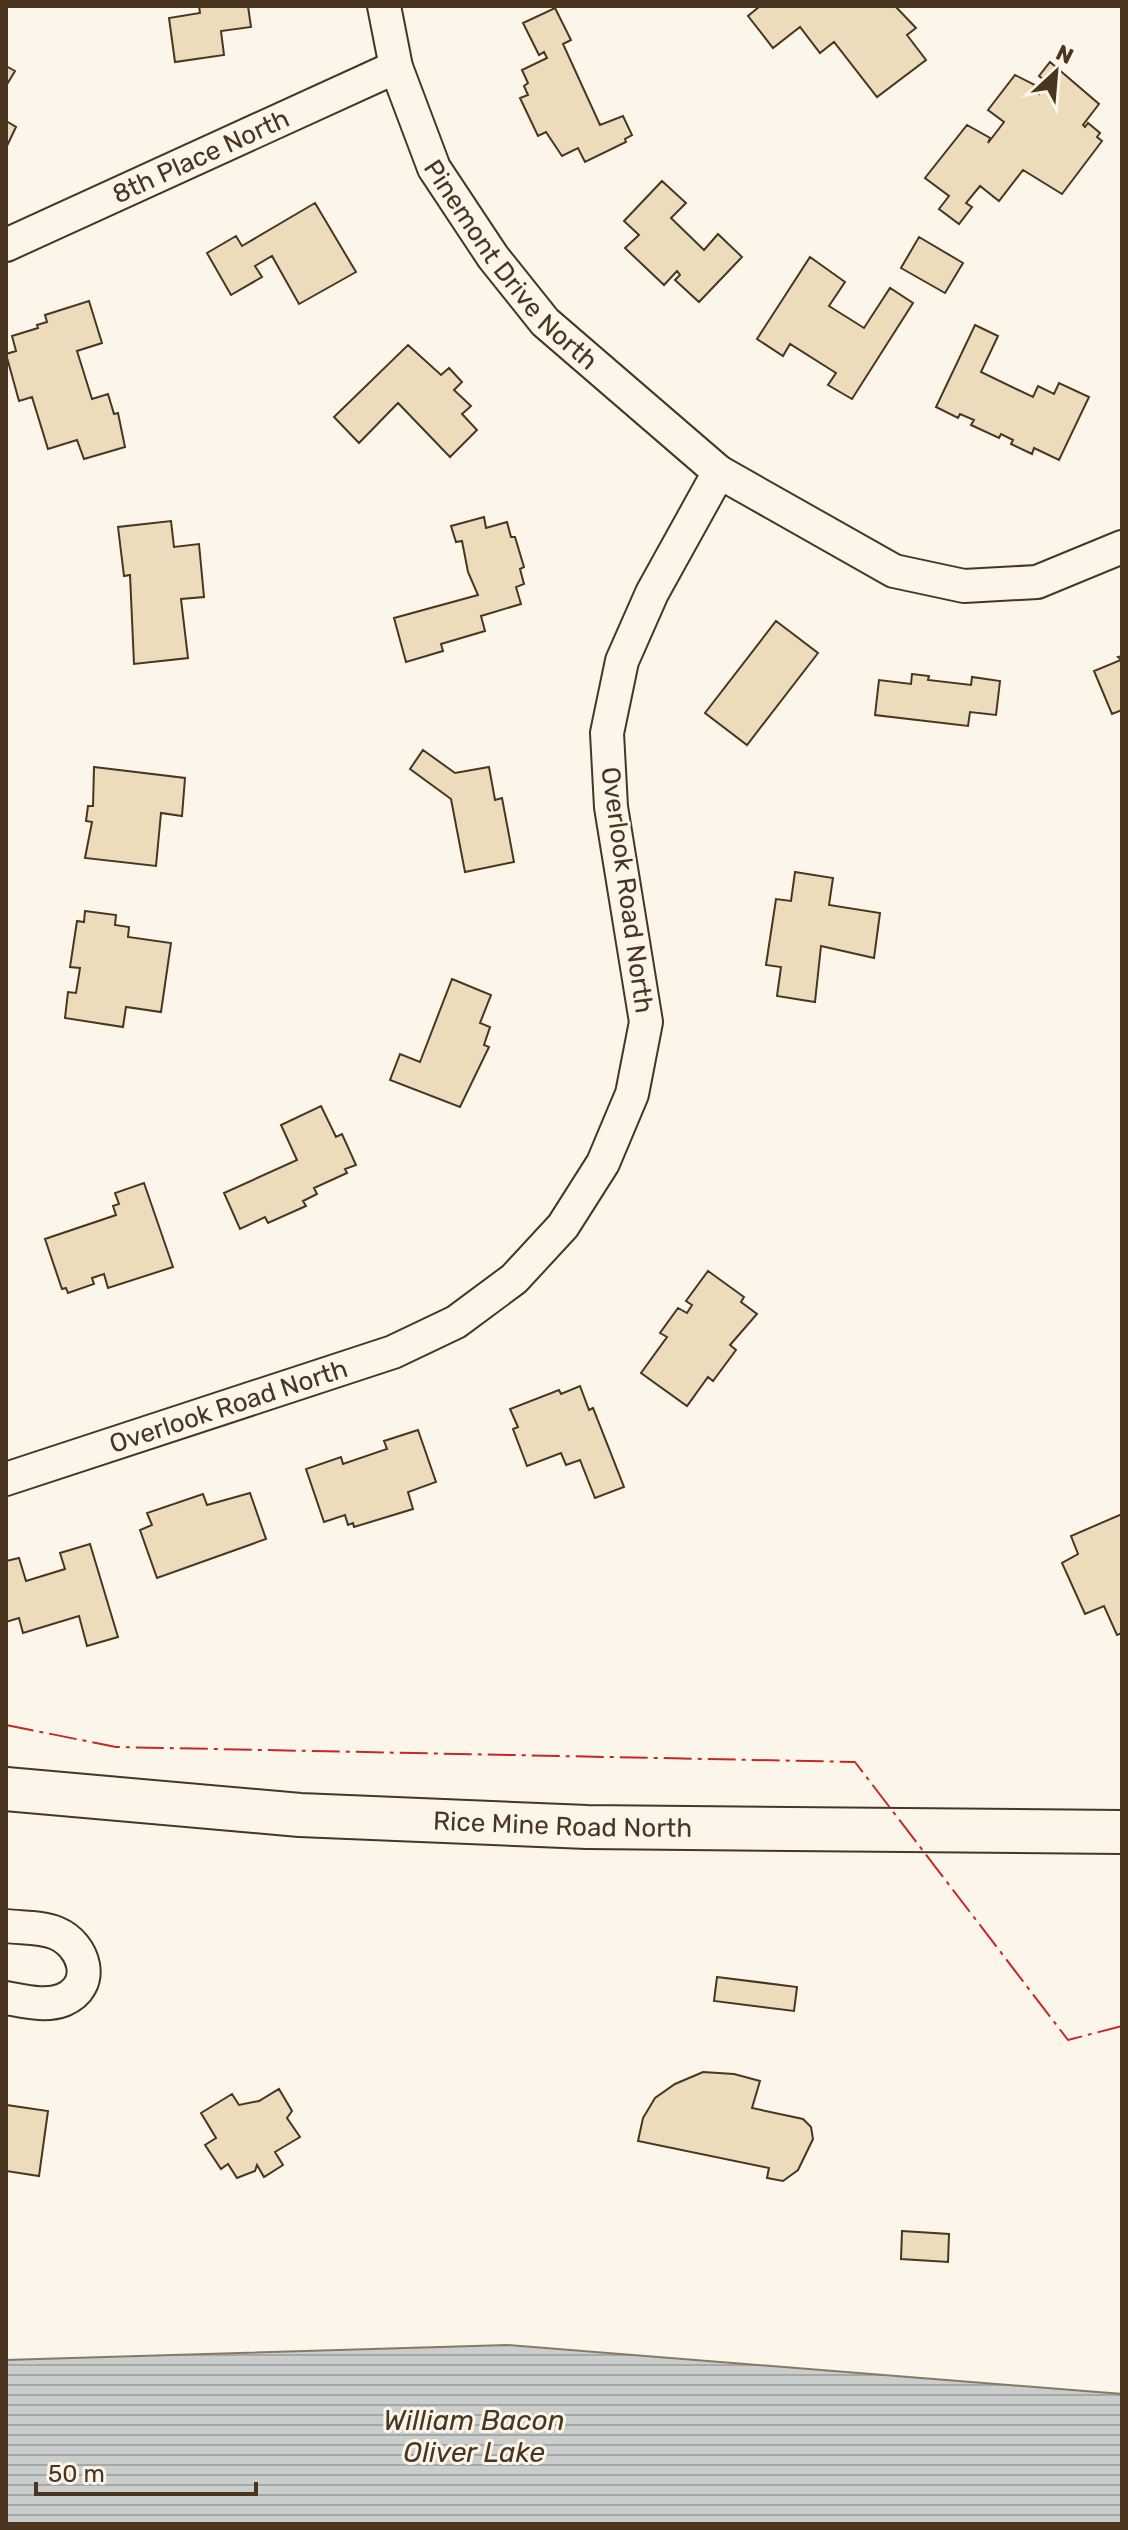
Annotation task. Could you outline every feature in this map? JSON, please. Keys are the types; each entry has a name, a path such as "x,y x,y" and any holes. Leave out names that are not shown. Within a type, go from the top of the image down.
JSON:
{"main road":[{"name":"Rice Mine Road North","path":"6,1789 300,1815 555,1826 1122,1832"}],"street":[{"name":"Pinemont Drive North","path":"384,6 396,67 434,168 493,257 545,322 719,472"},
{"name":"8th Place North","path":"6,245 396,67"},
{"path":"719,472 894,571 964,586 1037,582 1122,547"},
{"name":"Overlook Road North","path":"6,1479 393,1352 456,1322 503,1288 563,1226 603,1163 626,1108 646,1022 611,807 607,733 628,647 652,593 719,472"},
{"path":"6,1926 55,1932 82,1954 85,1973 78,1990 63,2000 46,2004 6,1998"}],"water":[{"name":"William Bacon Oliver Lake","path":"507,2345 1122,2394 1122,2524 6,2524 6,2360"}],"building":[{"path":"199,6 248,6 251,27 221,31 224,55 175,62 169,18 200,13"},
{"path":"760,6 895,6 916,28 907,35 926,60 877,97 834,42 820,53 800,27 773,48 748,16"},
{"path":"555,8 571,40 563,44 600,125 623,116 632,135 625,139 626,142 585,162 578,148 562,156 546,132 538,136 520,98 528,95 524,86 528,83 522,70 547,58 544,52 539,55 523,23"},
{"path":"1050,62 1099,104 1083,125 1085,127 1088,123 1100,133 1097,137 1102,141 1062,194 1023,170 999,201 980,186 966,203 972,207 959,224 939,209 949,196 925,178 967,125 990,138 988,143 1004,122 988,110 1015,75 1035,85 1032,89 1039,94 1047,82 1039,76"},
{"path":"6,66 15,71 6,86"},
{"path":"6,121 16,127 6,148"},
{"path":"662,181 686,203 671,218 704,250 718,234 742,257 699,302 675,280 680,275 677,271 664,285 625,248 639,235 624,221"},
{"path":"315,203 356,272 299,304 272,256 255,266 262,277 231,295 207,253 236,236 242,246"},
{"path":"919,237 963,263 945,293 901,268"},
{"path":"810,257 845,282 829,306 864,328 890,288 913,303 852,399 828,385 836,373 790,344 783,356 757,339"},
{"path":"89,301 102,343 77,351 92,399 108,394 114,414 118,413 125,447 84,459 77,440 48,449 32,397 19,401 6,354 16,351 12,336 38,328 37,325 47,322 45,315"},
{"path":"975,325 998,336 981,372 1033,397 1038,386 1054,394 1059,383 1089,397 1059,460 1034,448 1032,454 1011,444 1013,440 1001,434 999,438 971,425 974,420 960,414 958,418 936,407"},
{"path":"408,345 441,375 449,368 462,382 454,390 471,406 462,414 477,430 450,457 398,403 359,443 334,417"},
{"path":"484,517 486,528 507,522 511,537 515,537 524,567 520,569 524,584 516,587 521,604 481,616 485,631 441,644 443,651 406,662 394,618 478,595 468,572 462,541 456,542 451,526"},
{"path":"171,521 174,547 199,544 204,597 181,599 188,658 134,664 130,575 124,576 118,527"},
{"path":"776,621 818,653 747,745 705,713"},
{"path":"1122,656 1122,710 1112,714 1094,671 1121,660 1118,657"},
{"path":"912,674 929,676 928,680 971,685 972,677 1000,681 996,715 970,712 968,726 875,715 879,680 911,684"},
{"path":"423,750 455,773 489,767 495,800 502,798 514,862 465,872 451,799 410,769"},
{"path":"94,767 185,778 182,816 161,813 156,866 85,858 92,822 86,821 88,806 93,806"},
{"path":"795,872 833,878 829,905 880,913 874,958 821,946 815,1002 777,996 781,967 766,965 776,899 791,901"},
{"path":"85,911 116,915 115,925 129,927 128,937 171,943 161,1012 126,1007 123,1027 65,1018 68,992 76,993 80,968 70,967 77,921 84,922"},
{"path":"452,979 491,995 480,1023 490,1027 484,1045 489,1047 460,1107 390,1080 400,1054 420,1062"},
{"path":"321,1106 336,1137 342,1134 356,1165 345,1169 347,1173 314,1188 317,1194 303,1201 306,1206 268,1223 265,1217 240,1229 224,1193 297,1160 281,1125"},
{"path":"144,1183 173,1267 108,1288 104,1274 92,1278 94,1284 68,1293 66,1288 62,1289 45,1239 116,1215 113,1206 119,1204 115,1193"},
{"path":"708,1271 744,1297 741,1302 757,1314 730,1345 736,1350 713,1381 708,1377 687,1406 641,1373 667,1337 660,1333 678,1308 687,1313 692,1305 686,1301"},
{"path":"580,1386 589,1410 593,1408 624,1487 595,1498 580,1460 566,1465 561,1453 527,1466 513,1429 518,1427 510,1409 559,1390 561,1394"},
{"path":"418,1430 436,1482 408,1492 413,1509 354,1527 353,1523 348,1525 345,1515 324,1522 306,1469 341,1457 343,1464 387,1449 384,1441"},
{"path":"250,1493 266,1539 157,1578 140,1530 152,1525 147,1513 203,1494 207,1505"},
{"path":"1122,1514 1122,1633 1117,1635 1104,1606 1085,1614 1062,1563 1078,1554 1071,1536"},
{"path":"90,1544 118,1637 87,1646 79,1616 23,1633 19,1618 6,1622 6,1561 19,1558 26,1581 65,1569 60,1553"},
{"path":"717,1977 797,1987 794,2011 714,2001"},
{"path":"703,2072 734,2074 760,2081 752,2108 803,2119 811,2127 813,2139 798,2170 783,2181 767,2178 769,2168 638,2141 643,2118 655,2098 675,2084"},
{"path":"279,2089 292,2111 287,2118 300,2137 275,2152 283,2165 264,2177 257,2165 255,2171 237,2178 228,2164 221,2169 205,2145 216,2138 201,2113 232,2094 239,2105 259,2101"},
{"path":"6,2100 7,2105 48,2111 39,2176 6,2171"},
{"path":"902,2231 949,2234 948,2262 901,2259"}],"power":[{"path":"6,1725 116,1747 855,1762 1068,2040 1122,2026"}]}
